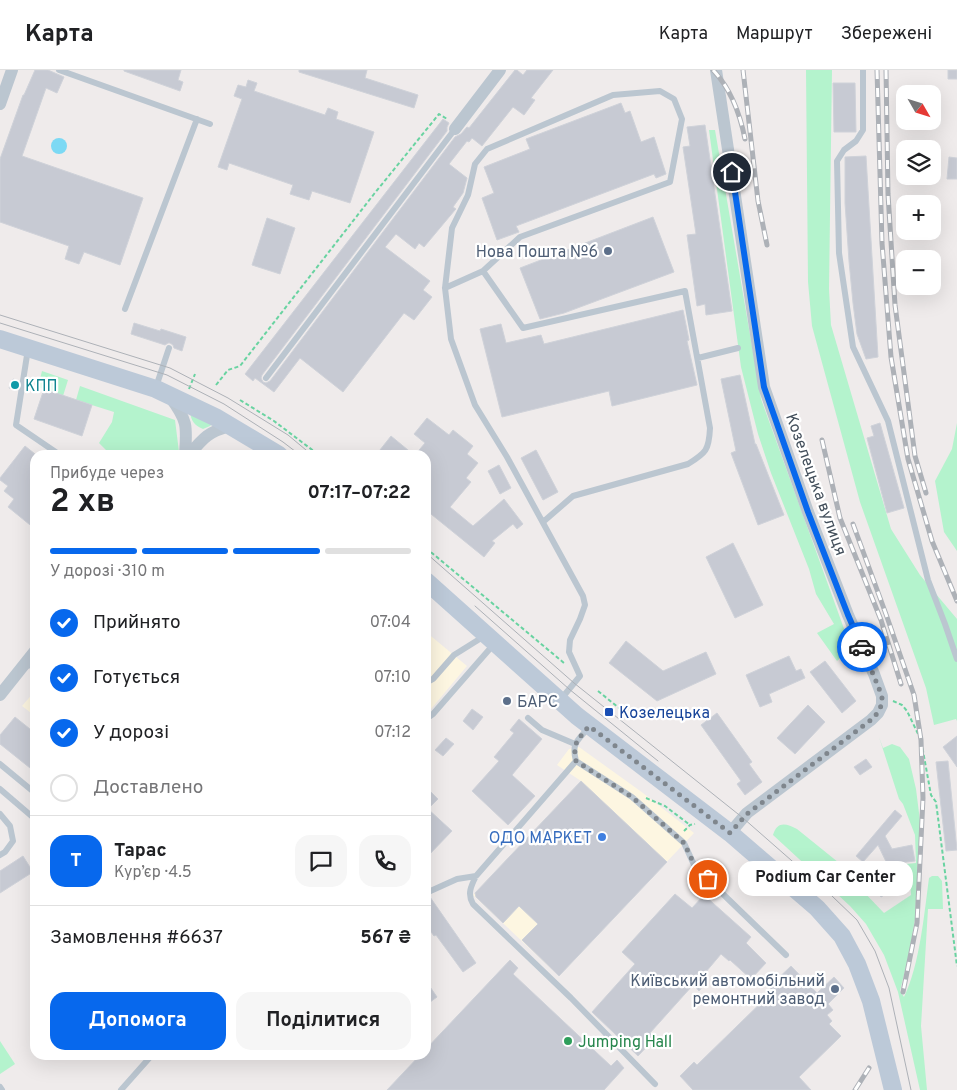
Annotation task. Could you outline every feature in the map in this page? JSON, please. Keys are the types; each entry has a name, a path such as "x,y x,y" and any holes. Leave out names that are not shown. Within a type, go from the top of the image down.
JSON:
{"main road":[{"path":"0,339 162,392 217,418 272,450"},
{"path":"431,585 589,726 730,833 817,908 842,936 857,964 870,1001 893,1090"}],"street":[{"path":"0,104 12,70"},
{"path":"457,127 500,70"},
{"name":"Козелецька вулиця","path":"716,70 764,387 808,512 882,696 882,705 878,714 747,814 730,833"},
{"path":"162,392 180,409 187,428 187,450"},
{"path":"192,450 212,432 231,426"},
{"path":"0,696 30,666"}],"lane":[{"path":"59,70 210,124"},
{"path":"863,70 863,130 856,141 844,150 838,161 839,253 853,347 888,421 928,580 957,659"},
{"path":"446,288 483,271 520,237 670,182 682,119 674,99 660,91 613,95 487,149 475,164 468,195 452,228 446,288 451,339 474,405 507,457 583,596 585,605 570,640 569,652 580,676 560,700"},
{"path":"125,309 197,119"},
{"path":"266,378 457,127"},
{"path":"483,271 523,328 685,291 710,428 710,442 702,455 688,464 573,496 543,522"},
{"path":"28,348 16,425 53,450"},
{"path":"162,392 169,348"},
{"path":"698,358 738,348"},
{"path":"431,680 454,655 491,638"},
{"path":"431,716 491,638"},
{"path":"528,718 542,730 575,744"},
{"path":"589,726 575,744 574,753 576,761 632,797 684,843 695,866 786,954"},
{"path":"576,761 476,876 470,890 470,899 656,1084"},
{"path":"0,764 30,789"},
{"path":"0,789 30,815"},
{"path":"0,814 10,826 12,841 5,852 0,855"},
{"path":"431,891 457,880 476,876"},
{"path":"121,1090 148,1060"}],"path":[{"path":"216,385 228,370 240,366 439,114 457,127"},
{"path":"240,400 274,421 312,450"},
{"path":"431,552 580,676"},
{"path":"598,691 624,712"},
{"path":"896,702 907,711 921,740 931,795 936,802 957,966"},
{"path":"632,797 644,797 666,806 690,826"},
{"path":"677,837 690,826 699,822"}],"shaded area":[{"path":"431,636 467,666 431,709"},
{"path":"30,697 30,712 22,706"},
{"path":"579,747 694,833 559,976 473,895 581,781 557,765 569,749"}],"green space":[{"path":"806,70 832,70 829,289 831,325 891,529 920,575 957,619 957,721 956,719 934,725 926,688 860,502 812,326 808,282"},
{"path":"709,130 715,130 761,399 851,648 837,661 817,633 834,624 816,594 809,569 771,473 758,434 741,367"},
{"path":"42,371 68,380 63,396 38,387"},
{"path":"80,386 175,420 179,450 106,450 99,443 112,422 114,412 76,400"},
{"path":"190,411 214,422 203,429 194,422"},
{"path":"957,423 957,551 944,532 935,481 952,449"},
{"path":"879,737 883,748 892,744 900,747 909,759 916,789 920,821 915,919 900,991 904,997 918,955 929,878 938,876 942,881 943,909 928,909 921,1026 927,1090 920,1090 898,992 884,955 866,924 850,906 773,835 777,827 782,824 797,829 854,875 849,879 884,913 911,895 906,864 916,863 915,835 903,804 899,799"},
{"path":"0,1041 15,1064 0,1074"}],"water":[{"path":"59,138 67,146 59,154 51,146"}],"building":[{"path":"35,70 48,70 64,77 57,93 46,88 22,156 143,198 120,265 84,252 79,264 65,259 69,246 0,222 0,159 23,95"},
{"path":"124,70 181,70 178,80 183,82 180,91"},
{"path":"299,70 367,70 365,78 418,95 414,108 299,72"},
{"path":"515,70 523,75 527,70 553,70 531,98 535,100 524,115 513,107 482,146 472,138 469,142 467,141 449,164 467,178 463,193 453,207 456,209 424,247 419,243 415,249 396,234 385,247 430,281 423,290 432,297 414,320 404,313 343,392 300,358 274,392 255,378 253,381 245,374 443,119 449,123 447,131 262,375 263,382 270,381 455,137 461,134 467,127 469,128"},
{"path":"948,70 957,70 957,79 948,79"},
{"path":"248,80 257,83 254,91 325,115 328,108 338,112 336,119 374,132 350,203 312,191 309,200 290,194 293,185 229,163 227,170 218,167 242,99 234,96 238,85 246,87"},
{"path":"833,83 855,83 856,132 834,132"},
{"path":"621,103 625,113 630,111 641,142 654,137 666,174 656,178 654,174 516,226 519,232 497,240 482,198 494,193 484,167 530,149 526,139"},
{"path":"705,125 732,311 706,315 705,304 697,306 687,235 696,234 683,147 690,146 687,127"},
{"path":"866,156 878,357 866,359 857,334 853,303 845,203 845,157"},
{"path":"949,157 957,158 957,179 947,179"},
{"path":"653,217 674,272 564,313 540,319 520,268"},
{"path":"267,218 295,228 280,274 252,265"},
{"path":"683,310 689,340 687,341 697,385 612,406 609,391 502,417 480,329 501,324 506,343 541,335 544,344"},
{"path":"134,323 186,337 182,351 174,348 170,343 165,345 131,334"},
{"path":"740,375 755,444 784,515 758,525 731,453 736,451 721,379"},
{"name":"КПП","path":"13,379 18,381 16,390 9,388"},
{"path":"44,389 92,405 82,436 34,419"},
{"path":"427,418 449,435 453,430 473,446 467,454 478,463 466,478 471,482 450,507 473,526 504,499 523,524 517,529 513,524 492,541 495,543 484,557 431,514 431,450 419,450 425,443 414,434"},
{"path":"880,423 904,508 887,513 867,438 874,436 871,426"},
{"path":"391,436 408,450 380,450"},
{"path":"25,446 30,450 30,525 8,507 14,499 4,491 8,486 0,478"},
{"path":"536,450 558,492 543,500 521,458"},
{"path":"499,465 511,488 500,494 488,471"},
{"path":"733,543 763,605 735,618 706,557"},
{"path":"626,641 663,671 706,652 716,674 657,701 609,663"},
{"path":"789,656 796,671 801,669 805,678 769,694 772,702 760,707 746,675"},
{"path":"825,661 856,701 842,713 810,672"},
{"path":"808,705 825,722 795,754 777,738"},
{"path":"472,709 483,717 473,730 463,721"},
{"path":"717,713 752,762 749,764 762,782 745,795 737,784 741,781 701,725"},
{"path":"15,717 30,729 30,768 0,744 0,735"},
{"path":"519,719 542,739 512,775 535,796 508,825 472,791 499,761 494,757 514,733 510,730"},
{"path":"957,736 957,767 943,747"},
{"path":"446,738 454,744 443,756 435,750"},
{"path":"866,759 872,767 860,775 854,767"},
{"path":"948,761 957,850 946,851 936,762"},
{"path":"581,781 667,862 559,976 522,940 538,924 519,906 503,923 476,897 475,893"},
{"path":"431,792 438,799 431,806"},
{"path":"895,810 902,816 885,836 892,849 912,845 915,861 898,863 902,869 892,874 878,845 863,862 856,856"},
{"path":"431,812 452,831 431,853"},
{"path":"23,856 30,867 30,874 0,893 0,871"},
{"path":"878,873 889,892 881,897 871,878"},
{"path":"675,894 692,908 704,895 751,937 746,943 766,963 751,979 721,954 700,979 705,984 699,991 693,985 650,1033 655,1038 638,1056 592,1012 635,964 622,952"},
{"path":"431,898 476,963 463,972 436,935 434,936 431,932"},
{"path":"510,960 518,968 513,974 611,1066 617,1060 624,1068 604,1090 387,1090 415,1060 431,1060 431,1044"},
{"path":"791,966 817,993 834,977 844,988 828,1004 833,1010 827,1015 832,1021 829,1024 841,1036 799,1077 811,1090 693,1090 680,1076 694,1062 697,1065 773,991 769,987"},
{"path":"431,988 437,997 431,1001"}],"tram line":[{"path":"0,315 170,368 228,398 288,435 306,450"},
{"path":"0,323 167,375 224,404 293,450"},
{"path":"431,557 574,683 743,818 857,920 875,951 889,988 911,1090"},
{"path":"475,606 569,689 658,761"}],"railway":[{"path":"713,70 725,85 734,102 745,139"},
{"path":"743,70 758,201 767,245"},
{"path":"877,70 882,243 891,357 908,459 932,541 957,601"},
{"path":"886,70 888,194 895,305 915,456 926,493"},
{"path":"822,440 840,518 881,620 901,684"},
{"path":"853,524 914,695 921,740 923,798 917,923 903,992"},
{"path":"855,1090 869,1068"}],"way so far":[{"path":"708,879 695,866 684,843 632,797 576,761 574,753 575,744 589,726 730,833 747,814 878,714 882,705 882,696 862,647"}],"place":[{"name":"Нова Пошта №6","path":"608,251"},
{"name":"КПП","path":"15,385"},
{"name":"БАРС","path":"507,701"},
{"name":"Козелецька","path":"609,712"},
{"name":"ОДО МАРКЕТ","path":"602,837"},
{"name":"Podium Car Center","path":"708,879"},
{"name":"Київський автомобільний ремонтний завод","path":"835,989"},
{"name":"Jumping Hall","path":"568,1041"}],"route":[{"path":"732,172 764,387 808,512 862,647"}]}
